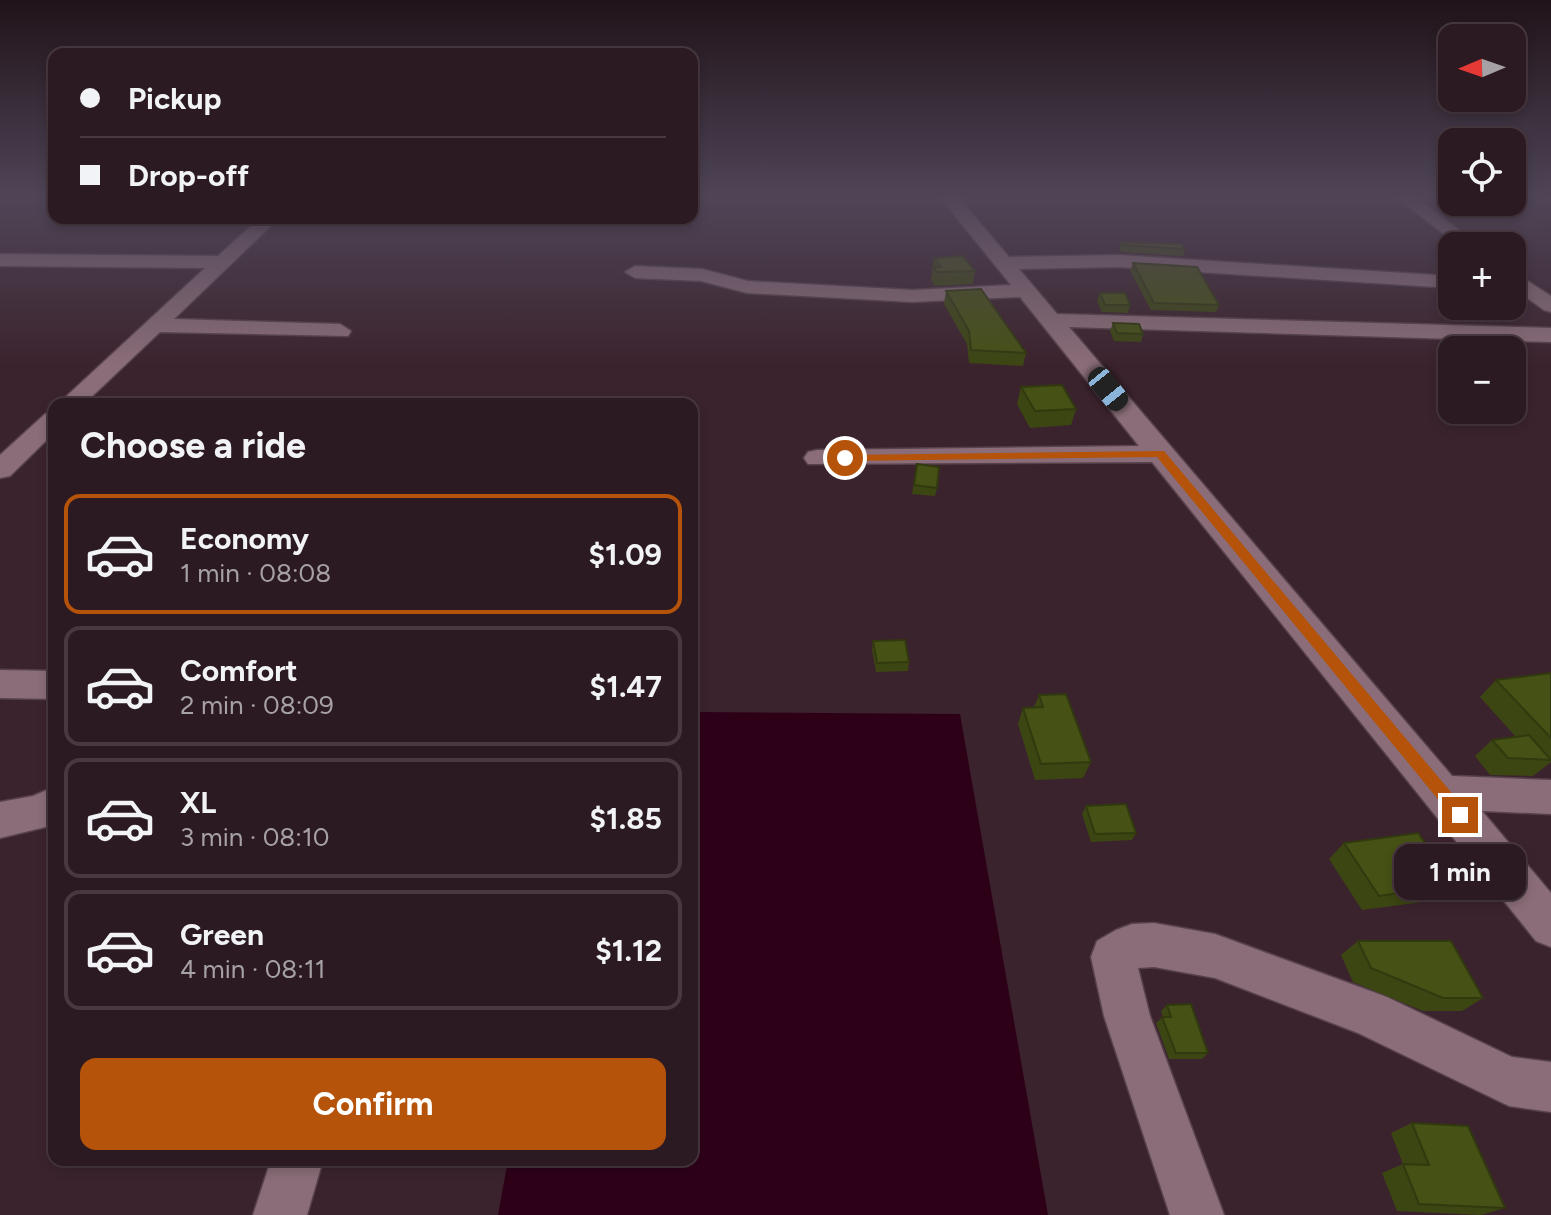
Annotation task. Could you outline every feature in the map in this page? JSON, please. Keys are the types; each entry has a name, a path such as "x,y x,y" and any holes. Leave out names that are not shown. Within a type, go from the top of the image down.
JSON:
{"street":[{"path":"76,398 233,253"},
{"path":"995,253 1551,926"},
{"path":"0,260 223,262"},
{"path":"1004,263 1119,261 1438,281"},
{"path":"635,272 702,275 747,287 912,296 1025,291"},
{"path":"1526,289 1551,306"},
{"path":"1050,320 1551,335"},
{"path":"155,325 340,331"},
{"path":"0,470 48,425"},
{"path":"817,458 1160,454"},
{"path":"0,684 48,685"},
{"path":"1442,793 1551,797"},
{"path":"0,820 41,812 48,808"},
{"path":"1197,1215 1127,1016 1113,957 1132,946 1154,945 1215,956 1370,1014 1509,1081 1551,1087"},
{"path":"280,1215 295,1166"}],"shaded area":[{"path":"698,712 960,714 1048,1215 498,1215 507,1166 698,1166"}],"building":[{"path":"963,256 975,271 937,272 933,267 941,267 934,258"},
{"path":"1133,263 1197,267 1219,305 1154,303"},
{"path":"981,289 1026,353 971,350 969,331 946,291"},
{"path":"1100,293 1125,293 1130,305 1105,305"},
{"path":"1113,323 1139,324 1143,334 1117,333"},
{"path":"1062,385 1076,409 1035,411 1021,387"},
{"path":"917,464 939,467 937,488 914,485"},
{"path":"905,640 909,662 877,663 873,641"},
{"path":"1551,673 1551,738 1496,680"},
{"path":"1066,694 1091,762 1041,764 1023,708 1043,707 1039,695"},
{"path":"1529,735 1551,760 1508,758 1492,740"},
{"path":"1126,804 1136,833 1095,834 1086,806"},
{"path":"1418,833 1456,885 1379,896 1344,843"},
{"path":"1358,941 1451,941 1483,998 1443,998 1371,968"},
{"path":"1191,1004 1208,1053 1176,1053 1162,1017 1171,1017 1167,1005"},
{"path":"1412,1123 1468,1126 1505,1208 1419,1204 1403,1164 1429,1165"}],"route":[{"path":"845,458 1160,454 1460,815"}]}
